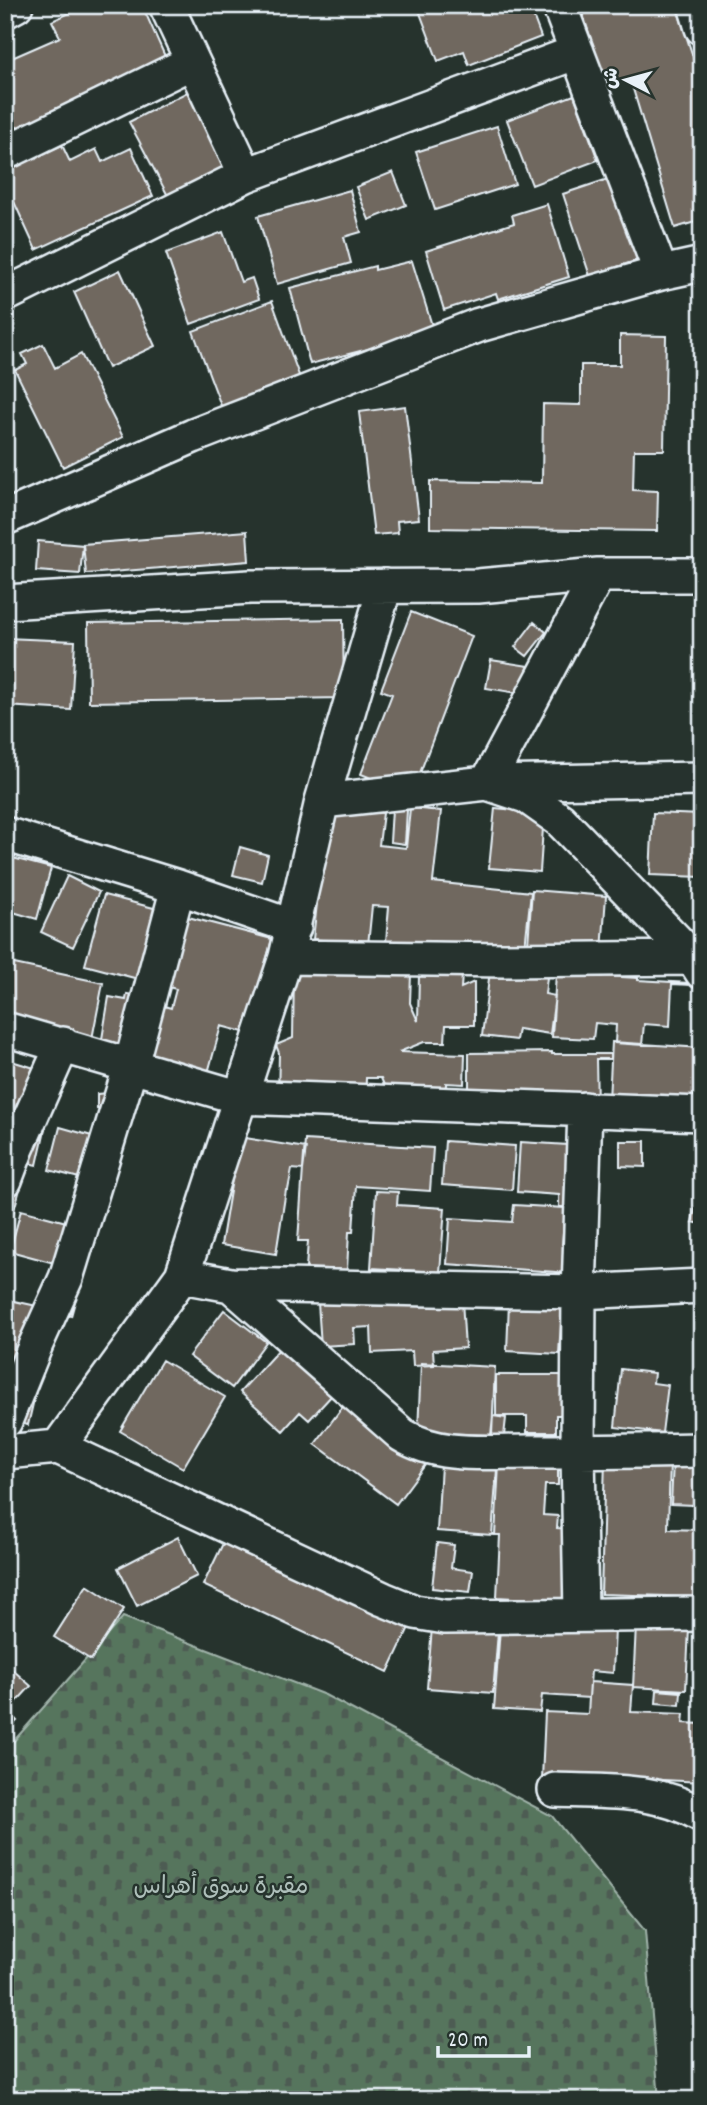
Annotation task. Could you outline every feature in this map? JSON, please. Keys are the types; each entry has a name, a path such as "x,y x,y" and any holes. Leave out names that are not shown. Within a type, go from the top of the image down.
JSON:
{"street":[{"path":"5,11 16,5"},
{"path":"166,5 246,175"},
{"path":"559,5 661,273"},
{"path":"695,5 702,28"},
{"path":"5,295 246,175 577,52"},
{"path":"5,153 191,62"},
{"path":"5,518 192,436 479,325 661,273 702,264"},
{"path":"487,783 598,575"},
{"path":"5,602 250,587 478,586 598,575 702,575"},
{"path":"58,1447 182,1276 290,942 322,801 385,586"},
{"path":"322,801 487,783 702,779"},
{"path":"487,783 526,796 560,820 698,965"},
{"path":"5,834 178,887 290,942 505,960 698,965"},
{"path":"5,1421 66,1278 131,1065 178,887"},
{"path":"5,1029 238,1097 702,1114"},
{"path":"5,1180 63,1044"},
{"path":"581,1615 579,1292 585,1109"},
{"path":"182,1276 231,1285 579,1292 702,1286"},
{"path":"231,1285 415,1444 449,1451 702,1450"},
{"path":"5,1452 58,1447 371,1594 415,1612 445,1617 702,1614"},
{"path":"555,1790 654,1795 683,1804 702,1815"}],"green space":[{"name":"مقبرة سوق أهراس","path":"123,1617 325,1695 552,1816 645,1931 659,2100 5,2100 5,1751"}],"building":[{"path":"87,5 142,5 168,63 5,138 5,61 60,37 52,21"},
{"path":"417,5 529,5 541,37 469,65 464,51 438,61"},
{"path":"580,5 676,5 702,84 702,220 675,228 630,79 606,86"},
{"path":"191,90 230,164 168,196 129,122"},
{"path":"574,95 598,160 532,185 507,120"},
{"path":"497,126 515,184 435,210 416,152"},
{"path":"62,145 70,162 96,149 102,162 131,148 153,196 36,250 5,182 5,171"},
{"path":"393,172 406,205 369,220 356,187"},
{"path":"611,178 638,260 590,276 563,194"},
{"path":"350,190 361,232 344,237 351,263 277,284 258,216"},
{"path":"547,204 569,277 498,299 496,293 444,310 426,251 514,223 512,215"},
{"path":"223,232 241,282 252,278 259,299 191,324 166,253"},
{"path":"412,261 434,332 310,364 290,288 375,266 375,270"},
{"path":"120,270 155,346 108,368 74,292"},
{"path":"272,301 301,381 223,411 193,331"},
{"path":"620,335 666,336 664,450 634,450 633,490 658,491 657,531 430,528 430,481 542,483 543,404 581,405 581,365 620,365"},
{"path":"43,344 55,368 81,354 123,437 63,467 15,370 27,364 22,354"},
{"path":"405,406 419,519 397,521 398,533 374,535 359,412"},
{"path":"247,531 249,561 86,574 83,544"},
{"path":"38,541 83,545 80,574 36,571"},
{"path":"411,612 472,636 412,794 361,774 392,694 381,690"},
{"path":"343,619 344,698 89,702 88,623"},
{"path":"534,622 546,632 527,656 515,647"},
{"path":"5,638 75,641 71,710 5,706"},
{"path":"491,660 529,666 525,694 486,688"},
{"path":"328,806 383,813 379,845 406,848 410,808 441,811 433,882 531,892 525,947 485,942 484,952 386,941 389,907 372,906 368,945 313,939"},
{"path":"495,808 544,813 540,872 489,868"},
{"path":"392,809 407,810 405,844 390,842"},
{"path":"653,813 702,815 702,877 650,875"},
{"path":"240,847 268,855 262,882 233,875"},
{"path":"5,856 51,868 37,919 13,912 5,940"},
{"path":"67,876 99,892 73,947 41,932"},
{"path":"532,890 606,896 602,951 528,944"},
{"path":"104,895 272,939 247,1033 221,1026 206,1080 148,1065 164,1006 171,1008 176,989 85,965"},
{"path":"5,962 103,983 91,1044 5,1027"},
{"path":"490,970 547,977 545,994 555,996 550,1034 518,1029 516,1040 482,1036"},
{"path":"294,971 411,973 410,1003 418,1021 419,974 462,975 461,988 474,982 474,1025 446,1025 445,1042 424,1042 399,1052 465,1054 464,1084 446,1083 445,1110 394,1109 381,1078 366,1078 365,1104 278,1100 279,1053 276,1045 293,1038"},
{"path":"556,973 638,978 690,985 672,984 670,1026 644,1024 642,1045 615,1043 616,1025 595,1023 593,1039 552,1037"},
{"path":"127,994 148,997 139,1057 100,1051 109,997 126,1000"},
{"path":"612,1042 702,1048 702,1107 609,1100"},
{"path":"469,1053 610,1054 610,1059 596,1059 597,1105 469,1106"},
{"path":"5,1059 54,1074 39,1121 5,1110"},
{"path":"110,1093 111,1109 97,1109 97,1094"},
{"path":"5,1116 46,1125 37,1165 5,1158"},
{"path":"60,1127 113,1142 102,1184 49,1170"},
{"path":"239,1137 306,1148 303,1170 292,1169 286,1190 276,1254 221,1245"},
{"path":"305,1140 433,1148 430,1191 356,1186 347,1270 306,1268 308,1241 298,1241"},
{"path":"445,1141 515,1146 512,1190 442,1185"},
{"path":"620,1141 645,1141 645,1167 620,1166"},
{"path":"520,1142 584,1146 580,1208 559,1207 559,1195 517,1192"},
{"path":"5,1159 27,1165 5,1241"},
{"path":"376,1191 398,1192 397,1205 445,1208 440,1272 371,1268"},
{"path":"698,1194 702,1195 702,1224 692,1222"},
{"path":"514,1205 565,1208 562,1244 572,1244 570,1273 447,1264 450,1218 512,1222"},
{"path":"21,1210 89,1228 83,1273 71,1316 57,1312 69,1267 10,1251"},
{"path":"5,1299 55,1310 28,1425 5,1420"},
{"path":"462,1300 465,1348 433,1350 434,1365 413,1366 412,1351 372,1353 371,1327 354,1328 355,1344 321,1346 318,1303"},
{"path":"509,1302 562,1305 559,1354 507,1351"},
{"path":"224,1310 266,1342 232,1388 189,1356"},
{"path":"281,1347 333,1394 309,1420 300,1412 283,1431 240,1392"},
{"path":"162,1360 225,1397 183,1468 120,1431"},
{"path":"421,1363 495,1367 492,1435 418,1432"},
{"path":"621,1369 654,1373 653,1383 668,1385 662,1433 615,1427"},
{"path":"496,1375 577,1375 577,1415 556,1415 556,1432 527,1432 527,1416 496,1416"},
{"path":"347,1401 428,1461 396,1504 315,1444"},
{"path":"493,1416 506,1418 504,1436 491,1435"},
{"path":"605,1460 670,1462 668,1529 702,1530 700,1597 601,1594"},
{"path":"673,1461 702,1463 702,1519 693,1518 694,1505 671,1504"},
{"path":"441,1465 497,1469 492,1535 437,1531"},
{"path":"499,1465 558,1468 558,1485 545,1485 543,1515 558,1516 557,1528 576,1529 583,1602 497,1597 500,1535 495,1535"},
{"path":"227,1535 412,1621 388,1672 203,1585"},
{"path":"178,1537 197,1576 137,1606 118,1568"},
{"path":"437,1543 454,1545 451,1568 473,1571 470,1592 432,1588"},
{"path":"87,1585 124,1609 91,1660 54,1637"},
{"path":"636,1625 689,1628 686,1690 633,1687"},
{"path":"432,1627 498,1632 493,1693 427,1688"},
{"path":"500,1628 615,1629 613,1673 591,1671 589,1698 542,1695 540,1712 494,1709"},
{"path":"5,1663 31,1686 9,1710 5,1707"},
{"path":"590,1682 633,1685 631,1712 684,1714 683,1723 702,1724 702,1782 585,1776 584,1782 542,1779 545,1712 588,1714"},
{"path":"657,1690 681,1692 680,1705 656,1703"},
{"path":"5,1708 17,1721 5,1732"},
{"path":"702,2072 702,2100 696,2100"}]}
